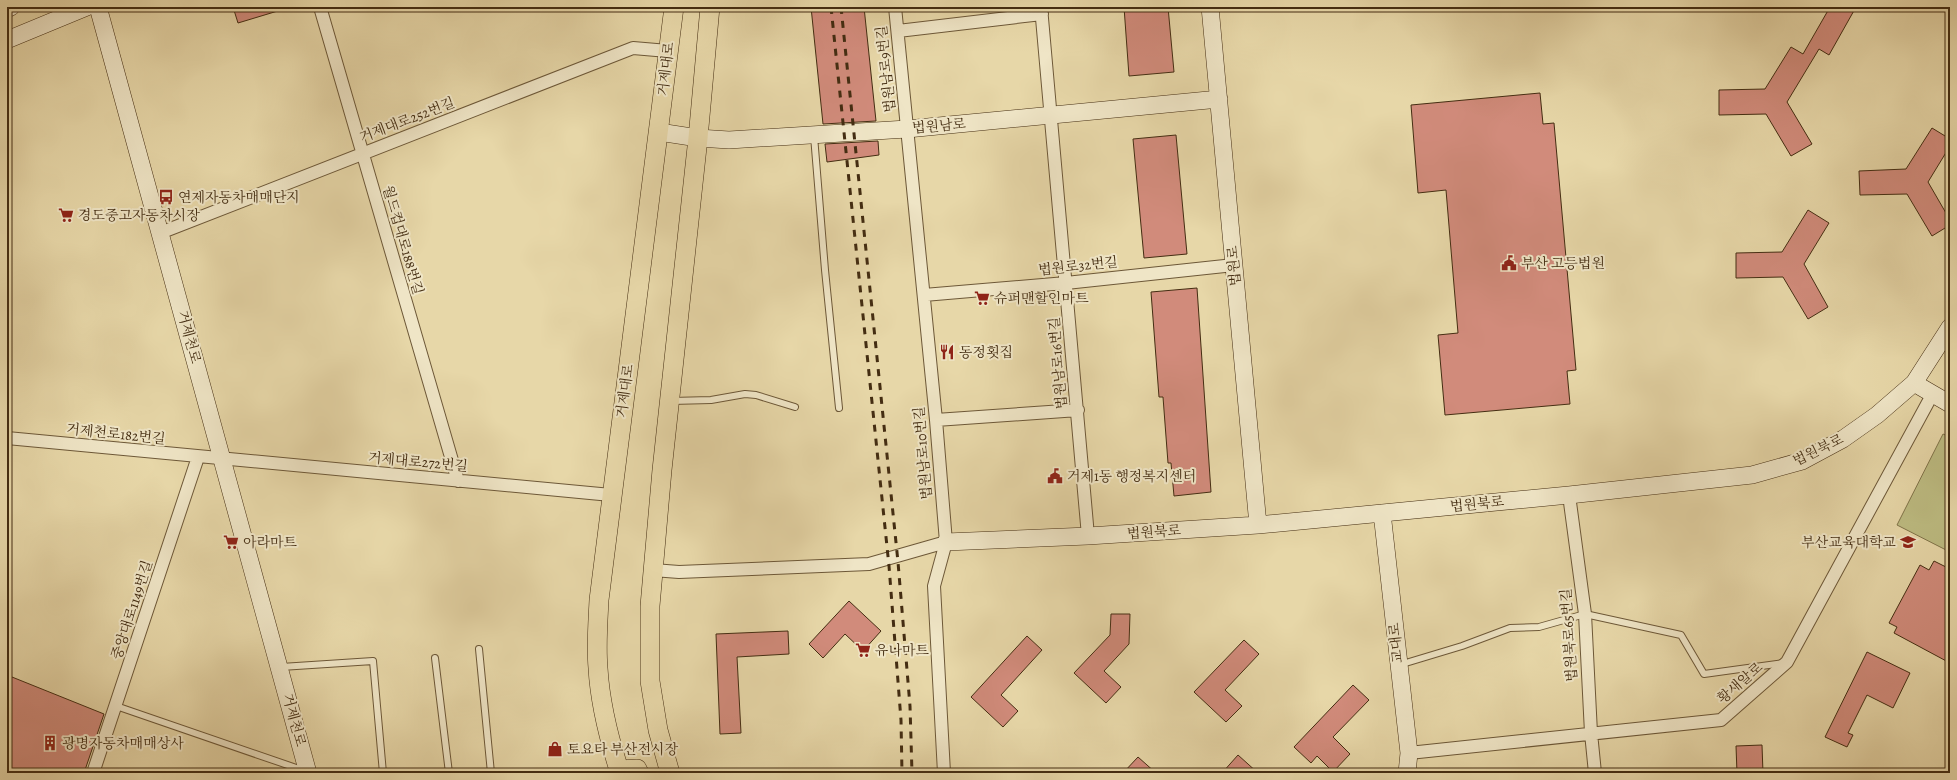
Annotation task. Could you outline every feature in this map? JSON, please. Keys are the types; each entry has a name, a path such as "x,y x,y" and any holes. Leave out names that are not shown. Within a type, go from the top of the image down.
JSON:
{"main road":[{"path":"7,9 11,7"},
{"path":"7,40 87,7"},
{"name":"거제천로","path":"98,7 308,772"},
{"name":"거제대로","path":"620,771 610,741 601,697 598,666 599,600 611,495 674,7"},
{"path":"670,773 658,730 650,681 649,645 653,570 669,401 698,138 710,7"},
{"name":"법원로","path":"1210,7 1258,524"},
{"name":"법원남로","path":"659,132 698,138 729,140 814,135 908,129 1219,99"},
{"name":"법원북로","path":"946,542 1088,536 1258,524 1569,495 1752,475 1802,461 1843,439 1877,414 1914,383 1950,327"},
{"path":"1914,383 1932,395 1950,404"},
{"name":"교대로","path":"1382,513 1409,753 1407,773"},
{"path":"620,771 637,770 640,773"}],"street":[{"name":"월드컵대로188번길","path":"320,7 458,481"},
{"name":"법원남로9번길","path":"895,7 908,129"},
{"path":"898,31 1041,10"},
{"name":"법원남로16번길","path":"1041,10 1078,410 1088,536"},
{"name":"거제대로252번길","path":"160,233 633,48 668,51"},
{"name":"법원남로10번길","path":"908,129 936,420 946,542 934,586 944,773"},
{"name":"법원로32번길","path":"924,295 1066,283 1234,265"},
{"name":"황새알로","path":"1409,753 1591,732 1721,720 1786,662 1932,395"},
{"path":"936,420 1078,410"},
{"name":"거제천로182번길","path":"7,438 222,460"},
{"name":"중앙대로1149번길","path":"93,773 198,457"},
{"name":"거제대로272번길","path":"222,460 611,495"},
{"name":"법원북로65번길","path":"1569,495 1585,614 1591,732 1595,773"},
{"path":"653,570 679,572 869,564 946,542"}],"lane":[{"path":"814,135 825,270 839,408"},
{"path":"669,401 711,400 745,394 756,395 795,407"},
{"path":"1399,665 1462,646 1510,628 1539,626 1585,614 1681,635 1704,674 1786,662"},
{"path":"479,649 491,773"},
{"path":"435,658 449,773"},
{"path":"279,667 373,661 383,773"},
{"path":"116,706 308,772"}],"shaded area":[{"path":"1943,434 1950,437 1950,552 1897,525"}],"building":[{"path":"233,7 280,7 281,10 238,23"},
{"path":"811,7 864,7 876,121 823,124"},
{"path":"1124,7 1168,7 1174,72 1129,76"},
{"path":"1830,7 1856,7 1829,55 1819,49 1787,102 1812,144 1791,156 1766,114 1719,115 1719,90 1765,89 1791,47 1803,54"},
{"name":"부산 고등법원","path":"1540,93 1543,124 1554,123 1576,370 1567,371 1570,404 1445,415 1438,335 1458,333 1446,190 1418,193 1411,105"},
{"path":"1932,128 1950,139 1950,146 1928,182 1950,220 1950,225 1932,236 1907,194 1860,195 1859,171 1906,169"},
{"path":"1176,135 1187,254 1144,258 1133,139"},
{"path":"878,141 879,155 827,162 825,144"},
{"path":"1808,210 1829,223 1804,264 1828,307 1808,319 1783,277 1736,278 1736,253 1782,252"},
{"path":"1197,288 1211,492 1174,496 1171,463 1168,463 1163,397 1159,397 1151,292"},
{"path":"1934,561 1950,569 1950,663 1894,633 1897,627 1889,623 1920,565 1929,570"},
{"path":"849,601 881,631 863,651 845,634 823,658 809,644"},
{"path":"1111,614 1130,614 1129,644 1104,671 1121,687 1106,703 1074,673 1110,635"},
{"path":"788,631 789,654 737,657 741,733 720,734 716,634"},
{"path":"1027,636 1042,650 1001,695 1018,711 1003,727 971,697"},
{"path":"1244,640 1259,654 1225,690 1242,706 1226,722 1194,692"},
{"path":"1867,652 1910,673 1893,708 1867,695 1848,733 1853,735 1847,747 1825,737"},
{"name":"광명자동차매매상사","path":"7,675 104,714 84,773 7,773"},
{"path":"1353,685 1369,700 1333,737 1350,754 1333,772 1317,756 1311,763 1294,747"},
{"path":"1762,745 1763,773 1737,773 1736,746"},
{"path":"1238,755 1258,773 1222,773"},
{"path":"1138,757 1156,773 1123,773"}],"railway":[{"path":"831,7 889,566 901,720 902,773"},
{"path":"841,7 898,562 910,706 912,773"}],"place":[{"name":"연제자동차매매단지","path":"166,197"},
{"name":"경도중고자동차시장","path":"66,215"},
{"name":"부산 고등법원","path":"1509,263"},
{"name":"슈퍼맨할인마트","path":"982,298"},
{"name":"동정횟집","path":"947,352"},
{"name":"거제1동 행정복지센터","path":"1055,476"},
{"name":"아라마트","path":"231,542"},
{"name":"부산교육대학교","path":"1908,542"},
{"name":"유나마트","path":"863,650"},
{"name":"광명자동차매매상사","path":"50,743"},
{"name":"토요타 부산전시장","path":"555,749"}]}
